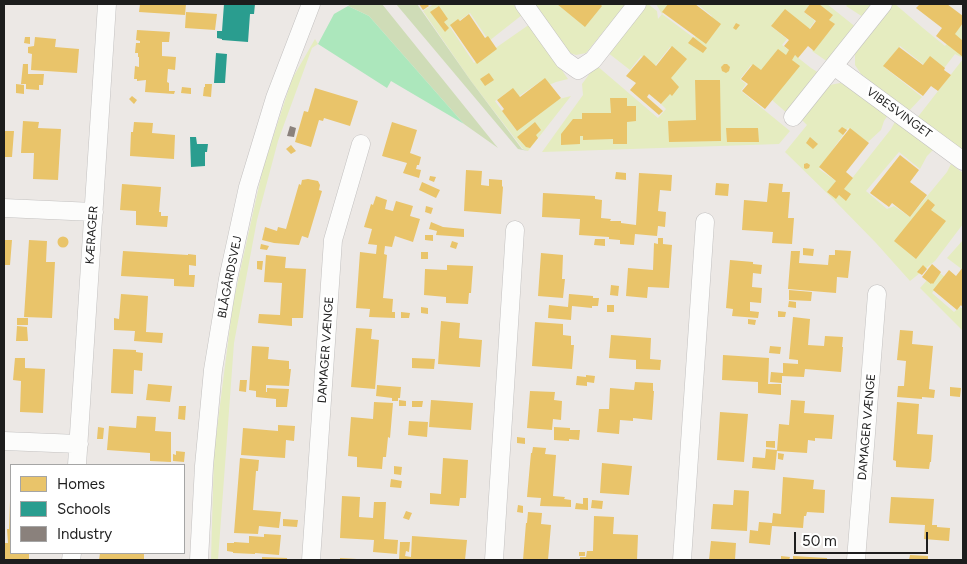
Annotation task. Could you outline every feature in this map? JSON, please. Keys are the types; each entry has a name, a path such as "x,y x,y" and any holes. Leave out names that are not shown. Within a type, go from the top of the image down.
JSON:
{"street":[{"name":"KÆRAGER","path":"77,464 107,4"},
{"name":"BLÅGÅRDSVEJ","path":"199,560 204,466 213,370 228,279 248,187 275,98 311,4"},
{"path":"524,4 564,60 578,70 593,60 637,4"},
{"path":"793,117 883,4"},
{"name":"VIBESVINGET","path":"834,66 963,161"},
{"name":"DAMAGER VÆNGE","path":"311,560 333,240 361,144"},
{"path":"4,208 94,212"},
{"path":"682,560 705,222"},
{"path":"494,560 515,230"},
{"name":"DAMAGER VÆNGE","path":"856,560 877,294"},
{"path":"4,441 79,444"}],"green space":[{"path":"351,4 382,4 498,148 464,124 369,16 348,6"},
{"path":"396,4 417,4 522,149 528,151 518,149"},
{"path":"434,4 513,4 522,15 489,41 470,13 450,27 474,63 530,24 568,79 549,85 544,79 518,97 512,89 495,101 516,130 559,99 571,96 528,151 523,149 471,81 423,11"},
{"path":"531,4 561,4 584,23 597,7 592,4 626,4 586,53 576,55 567,52"},
{"path":"645,4 648,4 657,11 658,19 662,14 694,38 712,16 697,4 810,4 804,12 815,21 809,29 771,26 787,39 782,45 819,73 788,114 772,100 760,73 751,65 740,79 746,84 741,91 790,131 779,144 542,152 583,95 582,84 596,65 658,118 666,109 661,104 676,84 669,79 685,58 670,47 655,66 641,56 630,70 607,52"},
{"path":"656,4 670,4 662,14"},
{"path":"818,4 827,4 857,28 828,62 812,51 834,25 828,20 832,15"},
{"path":"848,4 873,4 863,17 846,6"},
{"path":"892,4 895,4 945,46 963,23 963,58 955,54 938,76 900,46 884,67 922,97 908,112 861,74 855,65 857,48"},
{"path":"348,6 369,16 464,124 391,81 387,88 318,44 334,14"},
{"path":"315,39 318,44 312,48 278,141 257,220 234,343 218,560 211,560 214,452 233,303 263,168 292,79"},
{"path":"963,59 963,154 917,118"},
{"path":"840,83 850,85 888,115 881,130 868,142 848,128 819,169 836,181 830,190 838,196 896,120 933,150 927,156 920,169 899,152 866,191 887,209 894,206 910,217 947,172 951,164 963,173 963,224 935,261 910,281 876,243 785,152 807,125 801,119 830,85"},
{"path":"963,240 963,270 947,258"},
{"path":"936,270 945,277 932,293 954,312 960,307 963,309 963,331 920,288"}],"building: Homes":[{"path":"140,4 186,4 185,15 139,12"},
{"path":"419,4 427,4 429,6 423,10"},
{"path":"557,4 600,4 602,6 585,27"},
{"path":"668,4 695,4 721,24 706,44 662,12"},
{"path":"810,4 819,4 833,15 829,20 835,24 814,51 808,46 798,58 795,55 792,60 800,66 765,109 742,91 748,84 741,79 753,64 761,70 778,49 786,55 789,50 784,46 789,40 771,26 785,9 810,29 816,21 804,12"},
{"path":"920,4 947,4 963,16 963,23 955,34 963,41 963,57 936,36 942,28 916,8"},
{"path":"439,6 448,19 444,22 449,28 445,32 430,12"},
{"path":"186,12 217,14 215,30 185,28"},
{"path":"469,14 485,38 488,36 497,49 477,64 450,25 458,19 460,21"},
{"path":"736,23 740,25 736,30 733,28"},
{"path":"137,30 170,32 169,42 162,42 162,56 176,57 175,70 168,69 167,82 169,83 169,91 175,91 174,94 145,92 146,80 137,81 137,79 134,79 135,66 139,67 138,53 135,53 136,43 140,43 140,41 136,40"},
{"path":"25,37 30,37 30,44 24,43"},
{"path":"35,37 56,39 55,47 79,49 77,73 31,70 32,54 28,53 28,47 34,46"},
{"path":"693,37 707,48 703,53 688,43"},
{"path":"672,46 687,59 671,78 679,87 672,96 670,94 661,104 649,94 647,97 663,111 659,115 630,90 636,83 626,76 644,55 656,66"},
{"path":"899,47 923,65 930,56 951,75 938,91 931,86 923,96 883,66"},
{"path":"23,64 28,64 28,74 44,74 43,85 39,85 39,90 26,89 26,84 21,84"},
{"path":"724,64 730,67 726,73 722,71 721,67"},
{"path":"489,73 494,80 485,86 480,79"},
{"path":"545,78 561,98 517,131 502,111 504,109 497,100 513,88 520,97"},
{"path":"695,80 720,80 721,141 669,142 668,121 696,120"},
{"path":"16,84 24,85 24,94 16,93"},
{"path":"205,84 212,84 211,97 203,96"},
{"path":"182,87 191,88 191,94 181,93"},
{"path":"315,88 358,101 350,126 324,118 323,121 319,120 311,147 295,142 304,111 308,112"},
{"path":"132,96 137,100 134,104 129,99"},
{"path":"610,98 627,98 627,106 636,106 636,121 627,122 627,144 613,144 613,139 583,140 583,136 580,136 580,144 561,145 561,134 573,119 582,119 582,113 611,113"},
{"path":"23,121 39,122 38,128 61,129 58,180 33,179 34,153 21,153"},
{"path":"134,122 153,123 152,133 175,135 174,159 130,156 131,132 133,132"},
{"path":"392,122 417,130 410,153 421,157 416,169 421,170 419,178 403,173 407,163 382,156"},
{"path":"535,122 541,130 536,135 538,138 530,148 526,147 517,137"},
{"path":"842,127 847,130 843,135 838,131"},
{"path":"726,128 758,128 759,142 727,142"},
{"path":"850,128 869,143 846,172 853,178 844,189 851,194 846,201 839,195 836,199 827,192 836,181 819,167"},
{"path":"4,131 14,131 12,157 4,157"},
{"path":"810,137 818,144 813,149 806,143"},
{"path":"291,145 296,151 291,154 286,149"},
{"path":"900,155 919,170 910,182 927,195 910,217 892,203 889,207 870,193"},
{"path":"804,164 810,165 806,169"},
{"path":"466,170 482,171 481,185 489,186 489,179 502,180 501,214 464,211"},
{"path":"616,172 626,173 626,180 615,179"},
{"path":"639,173 672,175 671,191 660,190 658,211 666,212 665,227 658,226 657,236 635,234 634,245 620,244 620,240 609,239 609,237 579,235 580,219 542,217 543,193 595,196 595,199 602,200 601,218 636,225"},
{"path":"430,176 436,177 434,182 429,180"},
{"path":"302,180 318,181 320,185 319,190 322,191 308,238 302,236 299,245 262,240 265,227 277,231 278,227 286,229 299,184 301,185"},
{"path":"422,182 440,190 436,198 419,190"},
{"path":"716,183 729,184 728,196 715,195"},
{"path":"769,183 783,184 782,192 790,192 788,218 794,218 792,244 772,243 773,232 742,230 744,200 767,202"},
{"path":"122,184 161,187 159,212 161,212 161,216 168,216 167,227 136,225 136,211 120,210"},
{"path":"376,196 387,200 385,209 393,211 396,201 413,206 410,216 420,219 413,242 395,236 392,247 385,246 384,254 387,255 383,298 393,299 392,312 395,312 395,318 369,317 370,309 356,308 360,252 376,254 377,245 368,244 372,229 364,227 371,204 373,205"},
{"path":"928,199 935,205 931,210 946,221 916,259 894,241"},
{"path":"426,206 433,208 431,214 425,212"},
{"path":"431,222 443,227 464,229 464,237 436,235 437,231 429,229"},
{"path":"425,235 433,235 433,241 425,240"},
{"path":"61,237 65,237 68,242 67,246 61,247 58,244 58,240"},
{"path":"658,238 663,238 663,244 672,245 669,288 648,287 647,298 626,296 628,268 653,270 654,243 658,244"},
{"path":"595,239 605,239 605,246 594,245"},
{"path":"4,240 12,240 10,265 4,265"},
{"path":"29,240 47,241 46,262 55,262 52,318 24,317"},
{"path":"452,241 458,243 456,249 450,247"},
{"path":"261,244 269,246 267,250 260,249"},
{"path":"803,248 814,249 813,256 803,255"},
{"path":"835,250 851,251 848,278 837,277 836,293 788,289 791,251 800,251 799,263 828,265 829,255 835,255"},
{"path":"123,251 196,255 196,266 189,265 189,275 195,275 194,287 174,286 174,279 121,276"},
{"path":"421,252 428,252 428,259 421,259"},
{"path":"541,253 563,255 562,279 565,279 563,298 538,296"},
{"path":"266,255 286,257 285,268 306,269 303,318 292,318 292,326 258,323 259,314 280,315 282,283 264,282"},
{"path":"730,260 753,262 753,264 762,265 761,274 753,273 752,287 762,288 761,303 750,302 750,311 759,312 758,318 732,316 733,309 726,308"},
{"path":"257,261 263,261 262,270 257,269"},
{"path":"932,264 941,272 933,284 931,284 922,277"},
{"path":"447,265 473,266 471,293 469,293 468,304 446,303 446,297 424,295 425,269 447,270"},
{"path":"923,265 927,269 922,275 917,272"},
{"path":"963,267 963,308 961,305 957,310 933,290 949,270 956,276"},
{"path":"611,285 619,286 618,296 610,295"},
{"path":"789,290 812,292 811,301 789,300"},
{"path":"121,294 148,296 146,332 163,333 162,343 134,341 135,331 114,330 114,318 119,319"},
{"path":"569,294 599,298 598,306 592,306 592,308 572,306 571,320 548,318 549,305 568,307"},
{"path":"789,301 796,302 796,308 788,307"},
{"path":"607,305 614,305 614,312 607,312"},
{"path":"421,307 428,308 428,314 421,313"},
{"path":"778,311 786,312 785,317 778,317"},
{"path":"401,312 410,313 409,318 401,318"},
{"path":"793,317 810,319 808,345 824,346 825,336 843,337 841,372 805,369 804,377 782,376 782,383 770,382 771,372 783,373 783,363 798,364 798,360 789,359"},
{"path":"17,318 28,318 28,325 17,325"},
{"path":"748,319 756,320 755,325 748,324"},
{"path":"441,321 460,323 459,338 482,340 480,367 438,364"},
{"path":"535,322 563,324 563,335 571,336 571,345 574,345 572,369 532,366"},
{"path":"17,326 27,327 28,341 16,341"},
{"path":"356,328 372,329 371,339 379,340 375,389 351,387"},
{"path":"900,330 913,331 912,344 933,346 929,389 935,390 934,398 897,397 898,386 904,386 906,361 897,360"},
{"path":"611,335 651,338 650,359 661,360 660,370 636,369 636,360 609,358"},
{"path":"252,346 269,347 268,359 289,361 289,369 291,369 289,386 266,385 266,392 267,388 289,389 287,407 276,407 276,399 256,397 256,391 249,390"},
{"path":"770,346 781,347 780,354 769,353"},
{"path":"113,349 136,350 136,352 143,353 142,371 134,370 133,394 111,393"},
{"path":"723,355 769,358 768,384 781,384 781,395 758,393 758,382 722,380"},
{"path":"15,358 25,358 25,368 45,369 43,413 20,412 21,381 13,380"},
{"path":"412,358 435,359 434,369 412,368"},
{"path":"586,375 595,376 594,383 587,382 587,386 576,385 577,376 586,377"},
{"path":"240,380 247,380 246,392 239,391"},
{"path":"635,382 653,383 652,420 633,418 633,421 620,420 619,434 597,432 599,409 609,409 610,388 634,390"},
{"path":"148,384 172,386 170,402 146,400"},
{"path":"377,385 401,387 400,398 398,398 398,401 392,401 392,398 376,396"},
{"path":"950,387 961,388 960,397 950,396"},
{"path":"530,391 555,392 554,400 562,401 561,420 553,419 552,430 527,428"},
{"path":"399,400 406,401 406,406 399,406"},
{"path":"431,400 473,403 471,430 429,427"},
{"path":"791,400 805,401 804,413 834,415 832,439 815,438 815,441 808,440 807,453 777,451 779,424 789,425"},
{"path":"412,401 423,401 422,407 412,407"},
{"path":"374,402 393,403 390,438 388,437 386,457 383,457 382,469 357,467 357,457 348,456 351,417 373,419"},
{"path":"897,402 919,404 917,434 933,435 929,469 896,467 896,461 893,460"},
{"path":"179,406 186,406 185,420 178,419"},
{"path":"720,412 748,414 744,462 717,460"},
{"path":"137,416 156,417 155,431 171,432 171,462 150,461 150,453 107,450 109,426 136,428"},
{"path":"409,421 428,422 427,437 408,435"},
{"path":"278,425 295,426 294,441 286,440 285,458 241,455 243,428 278,431"},
{"path":"98,427 104,428 103,439 97,439"},
{"path":"554,427 580,430 579,440 554,440"},
{"path":"517,437 525,438 525,444 517,443"},
{"path":"766,441 775,441 775,448 766,447"},
{"path":"533,447 546,448 545,454 556,455 553,496 565,497 564,499 571,500 571,507 540,506 541,498 527,497"},
{"path":"766,449 777,450 775,470 752,468 753,457 765,458"},
{"path":"176,451 185,452 184,462 173,461 173,454 176,455"},
{"path":"778,453 784,454 783,460 778,459"},
{"path":"240,458 259,460 258,471 256,471 253,510 281,512 279,528 259,526 258,534 234,533"},
{"path":"443,458 468,460 466,498 460,498 459,506 430,504 430,493 441,494"},
{"path":"602,463 632,466 629,495 600,493"},
{"path":"394,466 402,467 401,475 394,474"},
{"path":"783,477 814,480 813,489 825,490 824,513 807,512 806,516 804,516 803,528 772,526 770,545 749,543 750,530 758,531 759,522 772,523 773,513 781,514"},
{"path":"391,479 402,481 401,488 390,487"},
{"path":"734,490 749,491 747,531 711,529 713,504 733,505"},
{"path":"342,496 360,497 359,517 373,518 374,502 386,502 384,539 398,540 397,554 373,552 374,540 340,538"},
{"path":"891,497 934,499 932,525 950,528 949,541 924,539 925,525 889,523"},
{"path":"583,498 588,498 588,510 575,509 576,503 583,504"},
{"path":"592,500 603,501 602,509 591,508"},
{"path":"10,501 10,554 29,554 29,560 4,560 4,543 8,543 7,529 9,529"},
{"path":"518,505 523,506 523,513 517,512"},
{"path":"406,511 412,513 409,520 403,518"},
{"path":"528,512 542,513 541,524 551,525 548,560 523,560"},
{"path":"594,516 614,517 613,534 638,535 637,560 580,560 580,557 586,557 587,551 593,551"},
{"path":"283,519 298,520 297,527 283,526"},
{"path":"264,534 281,535 279,555 233,553 227,551 227,543 249,543 249,536 264,537"},
{"path":"412,536 467,540 465,560 399,560 400,542 410,542 409,552 406,551 405,556 411,557"},
{"path":"711,541 736,543 735,560 709,560"},
{"path":"579,552 585,552 585,556 579,556"},
{"path":"100,554 144,554 144,560 99,560"},
{"path":"910,555 928,556 928,560 909,560"},
{"path":"781,556 790,557 789,560 781,560"},
{"path":"793,556 827,558 827,560 793,560"},
{"path":"262,557 287,558 287,560 262,560"},
{"path":"340,558 357,559 340,560"}],"building: Schools":[{"path":"224,4 255,4 254,14 250,14 248,42 217,38 217,31 222,31"},
{"path":"216,53 227,54 225,83 214,83"},
{"path":"190,137 196,137 197,144 208,144 207,152 205,152 205,166 191,167"}],"building: Industry":[{"path":"290,126 296,128 294,137 287,136"}]}
